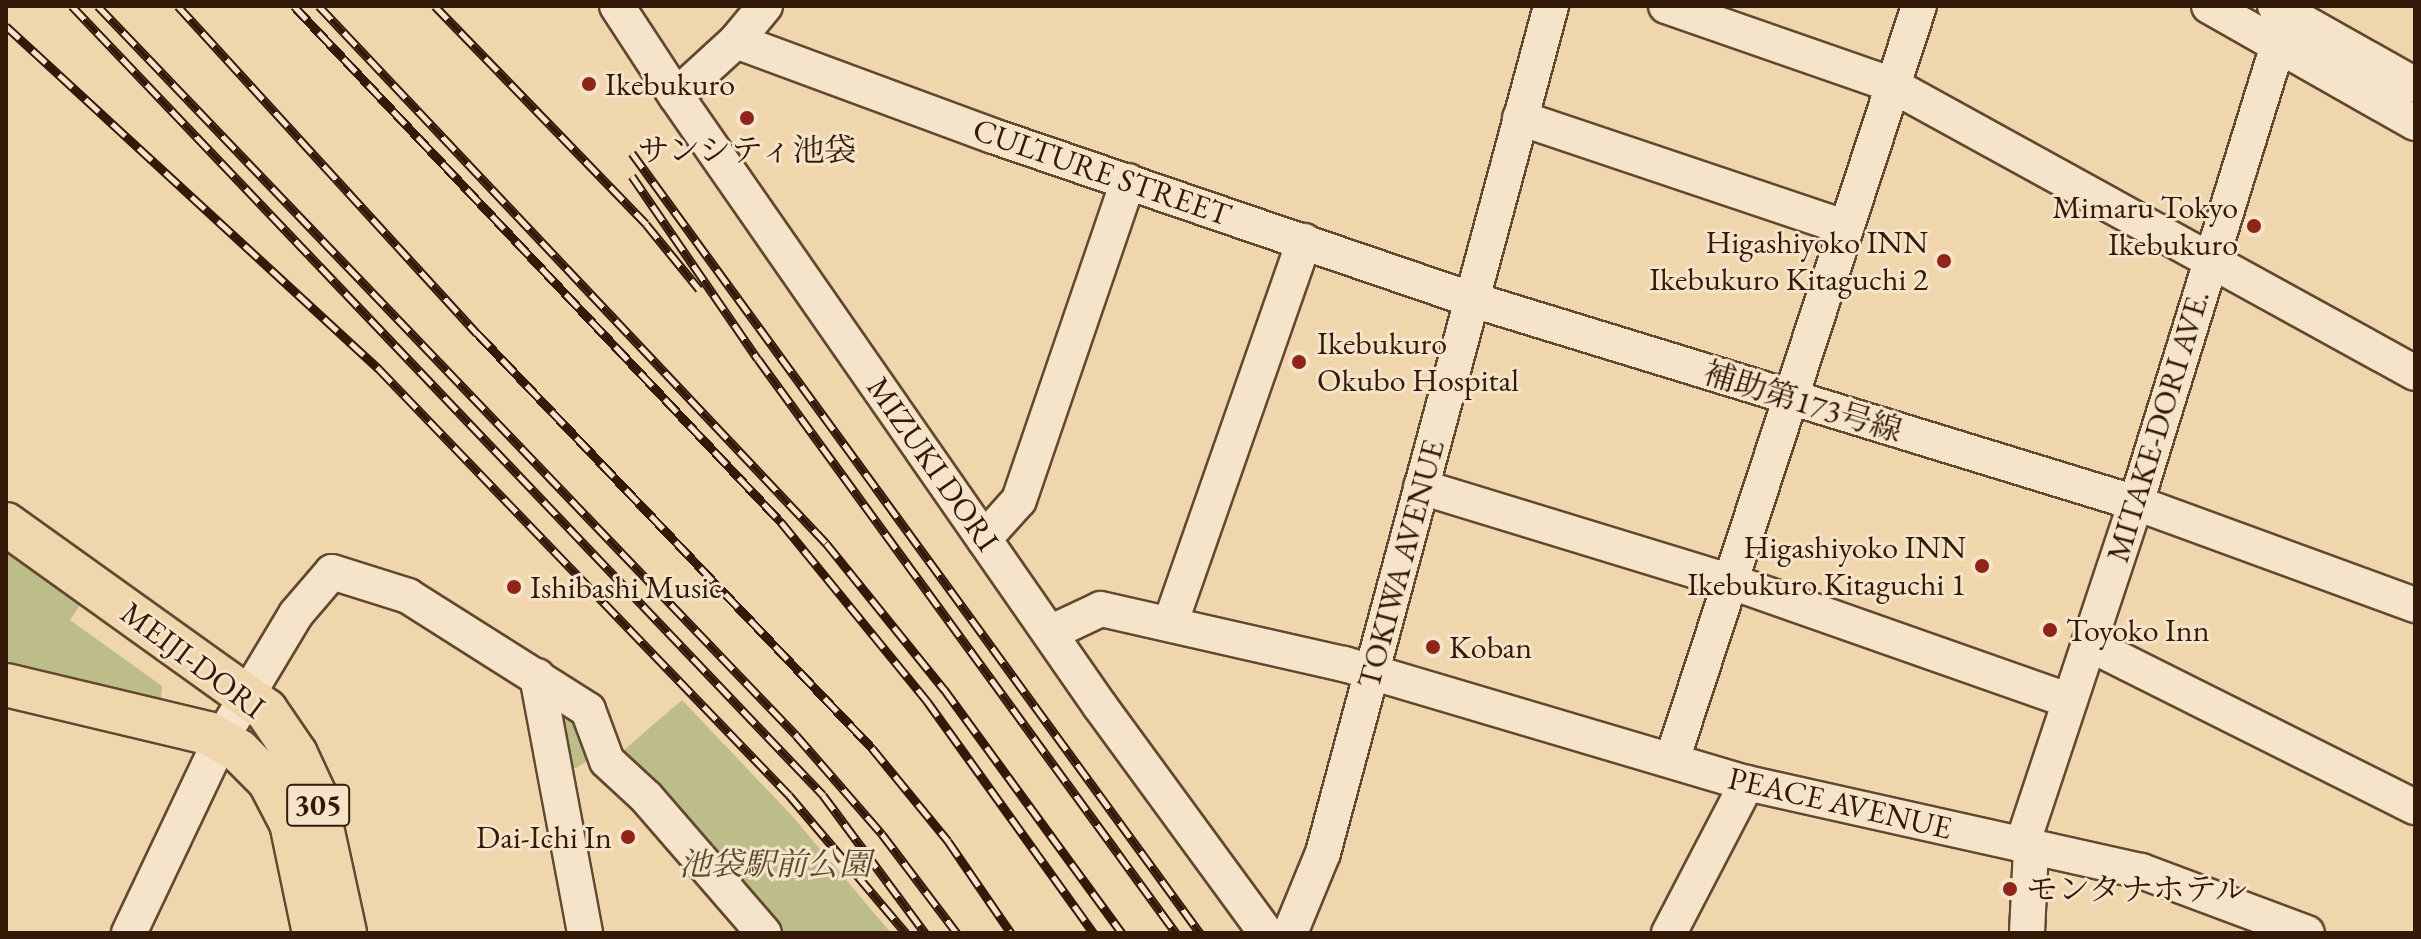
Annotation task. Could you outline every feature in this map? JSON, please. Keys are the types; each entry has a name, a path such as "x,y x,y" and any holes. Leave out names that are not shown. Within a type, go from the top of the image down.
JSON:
{"main road":[{"name":"MEIJI-DORI","path":"6,524 249,695 296,754 315,795 345,933"},
{"path":"175,725 191,716 199,690 179,647"},
{"name":"MEIJI-DORI","path":"6,685 221,739 269,781 280,799 298,848 314,933"}],"street":[{"name":"MIZUKI DORI","path":"617,6 676,96 984,539 1266,933"},
{"path":"676,96 736,41 765,6"},
{"name":"TOKIWA AVENUE","path":"1290,933 1323,853 1551,6"},
{"path":"1666,6 1740,18 1890,84 2415,373"},
{"path":"1672,760 1794,400 1890,84 1919,6"},
{"path":"2209,6 2283,18 2415,85"},
{"path":"2283,18 2415,123"},
{"name":"MITAKE-DORI AVE.","path":"2027,933 2027,846 2070,701 2136,503 2283,18"},
{"name":"CULTURE STREET","path":"736,41 1470,299"},
{"path":"1520,118 1846,228"},
{"path":"984,539 1019,500 1128,181"},
{"path":"1170,624 1304,241"},
{"name":"補助第173号線","path":"1470,299 2136,503 2415,605"},
{"path":"1421,487 1732,582 2070,701"},
{"path":"129,933 221,739 296,614 332,572 408,596 588,710 607,761 646,797 764,933"},
{"name":"PEACE AVENUE","path":"1050,633 1101,609 1372,671 1747,783 2141,871 2307,933"},
{"path":"2089,644 2415,807"},
{"path":"537,676 585,933"},
{"path":"558,791 607,761"},
{"path":"1669,933 1747,783"}],"green space":[{"path":"6,540 84,599 70,620 162,686 161,699 151,702 6,664"},
{"name":"池袋駅前公園","path":"682,700 793,817 891,933 777,933 617,756"},
{"path":"559,706 573,711 594,757 576,768 571,768"}],"railway":[{"path":"72,6 823,795 925,933"},
{"path":"98,6 796,735 882,834 957,933"},
{"path":"178,6 477,333 872,748 948,841 1011,933"},
{"path":"294,6 781,522 927,701 1094,933"},
{"path":"319,6 826,543 944,689 1122,933"},
{"path":"435,6 646,224 699,289"},
{"path":"6,26 379,369 789,795 906,933"},
{"path":"632,153 1200,933"},
{"path":"632,176 758,359 1176,933"}],"place":[{"name":"Ikebukuro","path":"589,84"},
{"name":"サンシティ池袋","path":"747,118"},
{"name":"Mimaru Tokyo Ikebukuro","path":"2254,226"},
{"name":"Higashiyoko INN Ikebukuro Kitaguchi 2","path":"1944,261"},
{"name":"Ikebukuro Okubo Hospital","path":"1299,362"},
{"name":"Higashiyoko INN Ikebukuro Kitaguchi 1","path":"1982,566"},
{"name":"Ishibashi Music","path":"514,587"},
{"name":"Toyoko Inn","path":"2050,630"},
{"name":"Koban","path":"1433,647"},
{"name":"Dai-Ichi In","path":"628,837"},
{"name":"モンタナホテル","path":"2010,889"}]}
